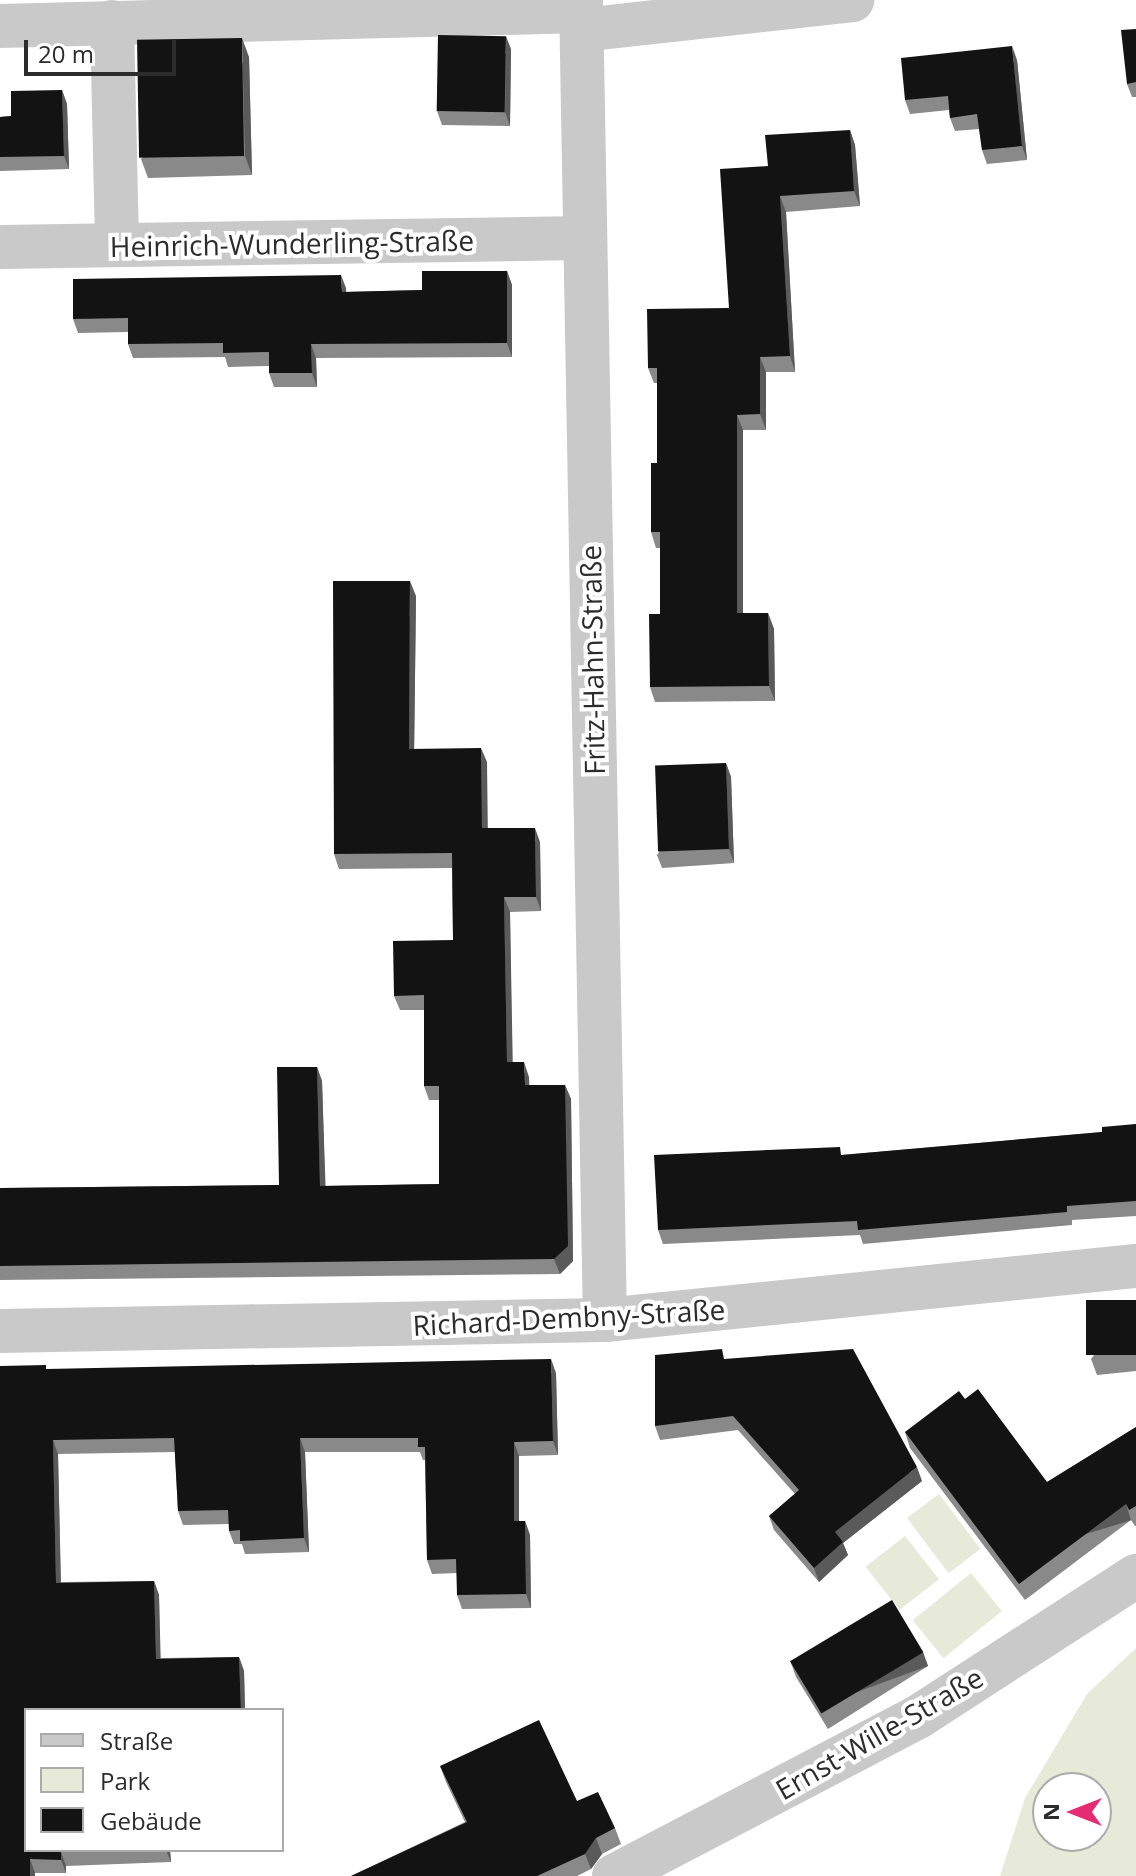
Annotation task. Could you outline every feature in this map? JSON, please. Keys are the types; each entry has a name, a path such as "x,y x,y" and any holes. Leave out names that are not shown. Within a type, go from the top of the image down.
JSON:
{"street":[{"path":"0,26 582,14 852,0"},
{"name":"Fritz-Hahn-Straße","path":"582,14 583,238 605,1320"},
{"path":"112,22 117,245"},
{"name":"Heinrich-Wunderling-Straße","path":"0,247 583,238"},
{"name":"Richard-Dembny-Straße","path":"0,1331 605,1320 1136,1266"},
{"name":"Ernst-Wille-Straße","path":"614,1876 918,1717 1136,1576"}],"green space":[{"path":"939,1494 981,1549 949,1573 907,1518"},
{"path":"905,1536 939,1579 899,1610 866,1567"},
{"path":"971,1573 1002,1611 944,1658 913,1620"},
{"path":"1136,1648 1136,1876 1000,1876 1025,1798 1032,1786 1032,1852 1112,1852 1112,1772 1040,1772 1087,1694"}],"building":[{"path":"1136,29 1136,82 1127,84 1121,30"},
{"path":"438,35 506,36 505,112 437,111"},
{"path":"242,38 244,156 139,158 137,40"},
{"path":"1012,46 1022,146 982,150 977,114 950,118 948,96 905,100 901,58"},
{"path":"62,90 64,156 0,157 0,117 11,116 11,91"},
{"path":"850,130 854,191 780,196 790,356 760,357 760,414 737,415 737,613 768,613 769,686 650,687 649,614 660,614 660,532 651,532 651,463 657,463 657,368 648,368 647,309 729,308 720,169 768,166 765,135"},
{"path":"422,271 507,271 507,343 311,344 312,373 269,373 269,352 223,353 223,343 128,344 128,318 73,319 73,279 341,275 342,292 422,290"},
{"path":"333,581 410,581 409,749 481,748 482,828 535,828 536,897 504,897 507,1062 524,1062 525,1085 565,1085 568,1246 554,1259 0,1266 0,1188 279,1185 277,1067 317,1067 320,1186 439,1184 439,1086 424,1086 424,995 394,996 393,941 453,940 452,853 334,854"},
{"path":"726,763 729,849 658,851 655,765"},
{"path":"1136,1124 1136,1201 1067,1206 1067,1212 858,1230 857,1221 658,1230 654,1155 840,1147 841,1155 1102,1132 1102,1127"},
{"path":"1086,1300 1136,1300 1136,1355 1086,1355"},
{"path":"722,1349 724,1359 853,1349 917,1467 835,1532 843,1542 814,1568 769,1516 799,1490 733,1416 655,1426 655,1355"},
{"path":"551,1359 553,1441 514,1442 514,1521 525,1521 526,1594 457,1595 456,1559 427,1560 425,1447 418,1447 418,1438 300,1438 304,1538 240,1541 240,1530 229,1531 228,1510 178,1511 174,1438 53,1440 56,1583 154,1581 156,1659 239,1657 241,1708 24,1708 24,1852 61,1852 61,1860 30,1859 30,1876 0,1876 0,1366 46,1365 46,1369"},
{"path":"978,1389 1047,1482 1136,1427 1136,1506 1129,1510 1126,1504 1019,1584 905,1432 959,1391 965,1399"},
{"path":"892,1600 923,1652 821,1714 790,1661"},
{"path":"539,1720 577,1801 598,1792 615,1828 596,1838 585,1854 537,1876 351,1876 467,1822 440,1766"}]}
